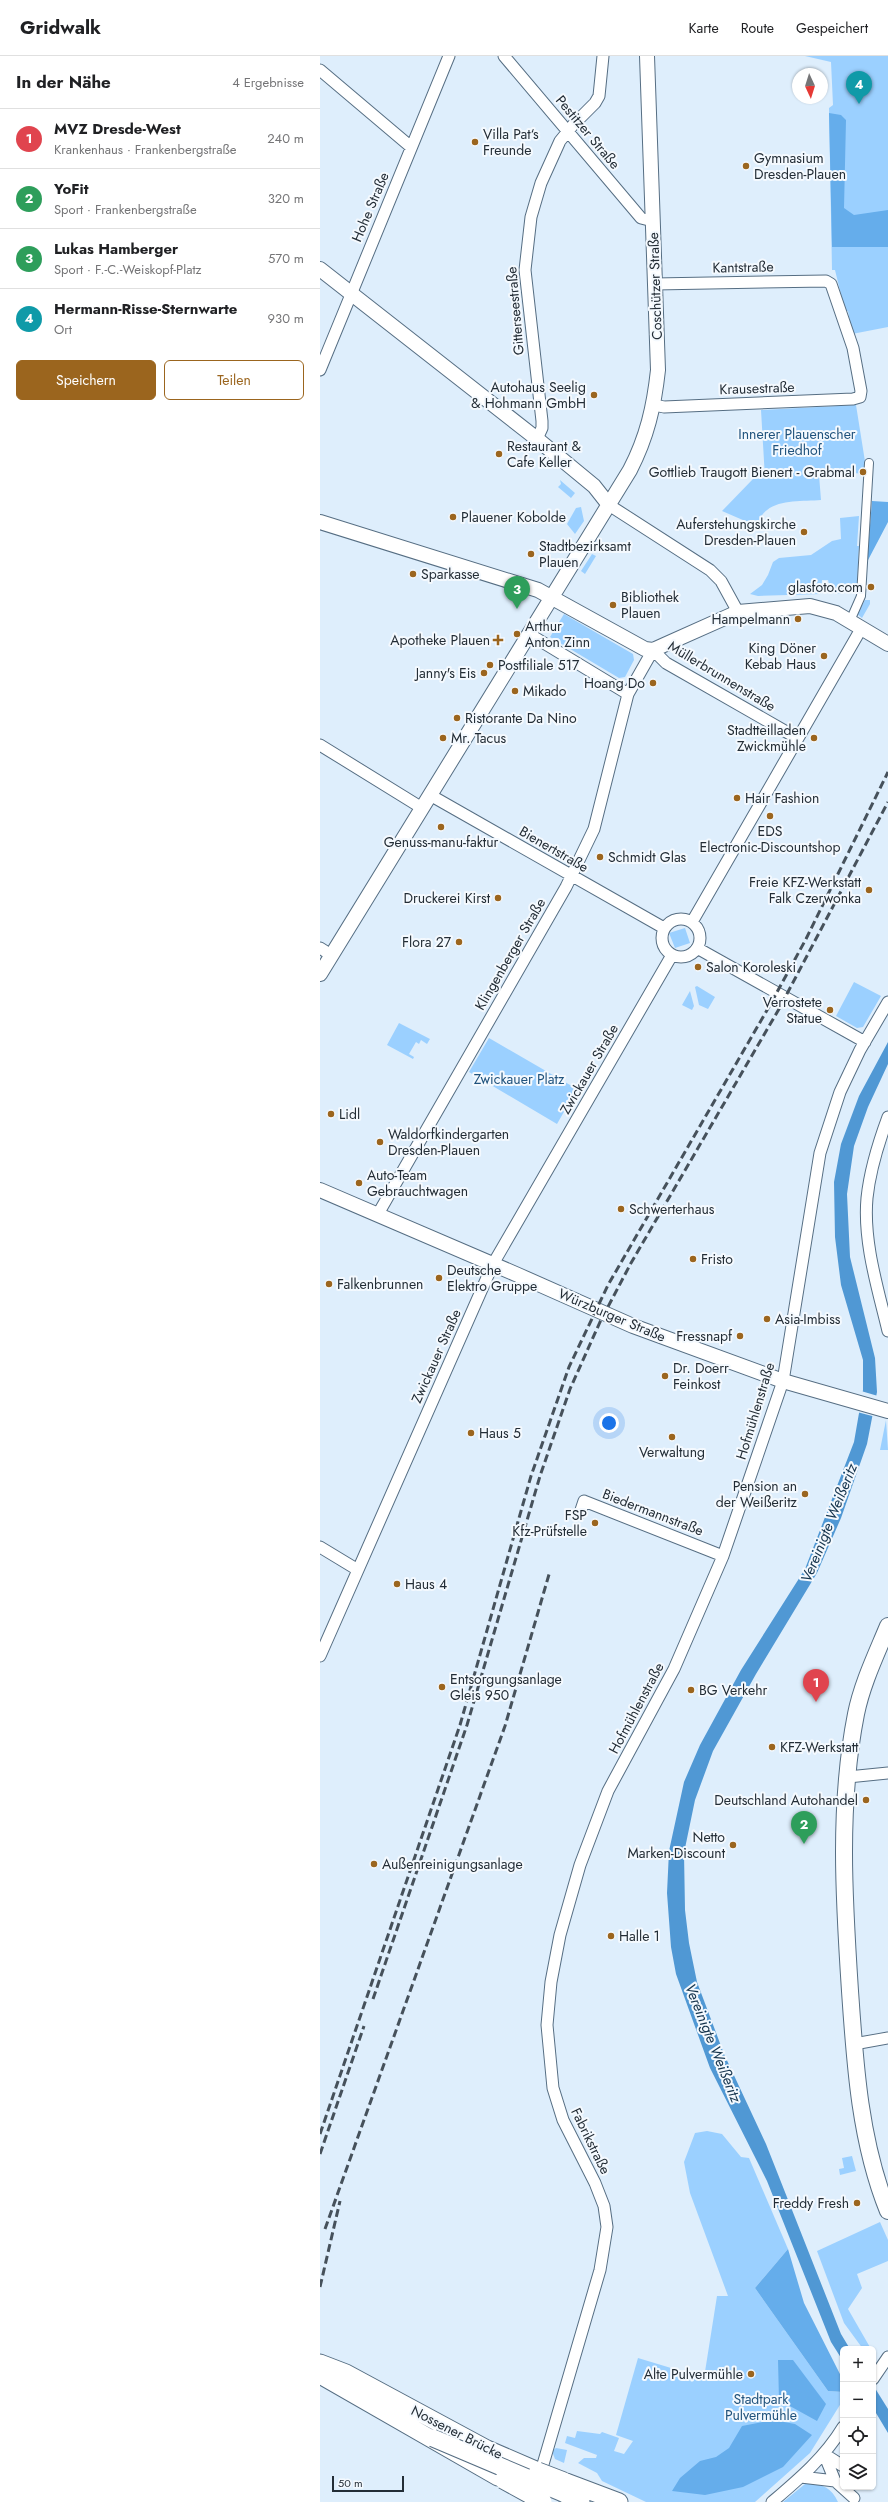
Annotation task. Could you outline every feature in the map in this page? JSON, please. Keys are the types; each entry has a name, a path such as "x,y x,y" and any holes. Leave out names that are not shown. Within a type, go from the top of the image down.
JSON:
{"main road":[{"path":"888,1626 859,1701 848,1777 845,1888 854,2044 868,2145 888,2211"},
{"name":"Nossener Brücke","path":"320,2363 346,2373 487,2449 564,2488"},
{"name":"Nossener Brücke","path":"320,2375 432,2438 564,2488 619,2502"},
{"path":"432,2438 543,2502"},
{"path":"564,2488 581,2502"}],"street":[{"name":"Hohe Straße","path":"320,370 449,56"},
{"name":"Pestitzer Straße","path":"504,56 642,218 653,221"},
{"name":"Gitterseestraße","path":"537,439 542,428 525,280 525,260 536,198 549,163 567,131 590,109 598,96 603,56"},
{"name":"Coschützer Straße","path":"320,974 326,952 422,808 609,506 642,446 654,405 658,370 647,56"},
{"path":"320,70 411,147"},
{"path":"320,269 537,439 594,486 609,506 698,560 721,580 738,612"},
{"name":"Kantstraße","path":"655,284 826,281 831,284 853,348 860,397"},
{"name":"Krausestraße","path":"654,405 687,406 860,397"},
{"path":"850,621 861,596 869,463"},
{"path":"320,522 492,575 552,597 639,646 653,650 738,612 816,607 829,610 888,644"},
{"path":"692,922 861,629"},
{"path":"529,634 628,694"},
{"name":"Klingenberger Straße","path":"378,1214 570,876 594,829 628,694 653,650"},
{"name":"Müllerbrunnenstraße","path":"653,650 666,663 797,738"},
{"path":"320,745 422,808"},
{"name":"Bienertstraße","path":"430,795 570,876 664,928"},
{"path":"677,919 692,922 700,934 697,948 685,956 672,955 662,943 664,928 677,919"},
{"path":"697,948 865,1042"},
{"name":"Zwickauer Straße","path":"320,1656 493,1264 672,955"},
{"name":"Hofmühlenstraße","path":"608,1791 674,1669 723,1556 783,1381 820,1153 840,1092 865,1042 888,1002"},
{"path":"888,1117 874,1154 867,1198 868,1229 874,1271 888,1331"},
{"name":"Würzburger Straße","path":"320,1190 633,1326 783,1381 888,1411"},
{"name":"Biedermannstraße","path":"580,1513 584,1501 723,1556"},
{"path":"320,1547 358,1570"},
{"path":"848,1777 888,1773"},
{"name":"Fabrikstraße","path":"532,2502 605,2248 607,2227 604,2206 595,2183 563,2120 553,2088 547,2025 551,1982 568,1904 608,1791"},
{"path":"854,2044 888,2038"},
{"path":"876,2375 888,2357"},
{"path":"772,2502 801,2477 824,2454 840,2431"},
{"path":"824,2454 840,2464"},
{"path":"824,2454 835,2481 854,2496"},
{"path":"801,2477 835,2481"}],"green space":[{"path":"805,56 888,56 888,327 852,334 848,311 845,311 835,270 832,270 829,108 833,105 831,62"},
{"name":"Innerer Plauenscher Friedhof","path":"856,405 867,474 839,472 819,475 821,500 787,502 772,507 760,518 759,527 722,511 753,479 765,478 761,410"},
{"path":"560,480 575,493 571,498 558,487 561,484"},
{"path":"581,507 584,521 575,534 567,524 576,508"},
{"path":"859,516 857,587 850,586 845,588 842,594 831,592 828,580 822,580 821,594 758,596 750,594 762,585 773,562 779,558 811,555 832,541 841,539 840,518"},
{"path":"592,554 596,556 585,574 581,571"},
{"path":"865,600 870,600 870,604 862,618 857,614"},
{"path":"564,614 633,654 634,660 625,677 619,678 550,637"},
{"path":"685,928 690,943 675,948 669,933"},
{"path":"854,982 881,996 863,1027 857,1028 836,1016"},
{"path":"697,986 715,997 708,1009 699,1005 695,987"},
{"path":"690,991 694,1006 692,1010 682,1005"},
{"path":"399,1023 430,1039 427,1044 421,1040 419,1044 416,1042 409,1054 414,1057 413,1059 387,1045"},
{"name":"Zwickauer Platz","path":"489,1038 577,1089 557,1124 469,1072"},
{"path":"886,1420 888,1450 880,1450"},
{"name":"Stadtpark Pulvermühle","path":"707,2131 722,2134 741,2157 749,2158 788,2249 755,2288 828,2391 840,2392 840,2405 810,2453 755,2502 646,2502 602,2481 597,2473 578,2463 584,2458 596,2458 597,2455 565,2443 567,2436 575,2438 577,2431 600,2434 602,2432 619,2438 614,2451 624,2454 633,2441 616,2435 638,2358 704,2378 717,2296 728,2296 690,2193 684,2162 695,2133"},
{"path":"852,2156 856,2171 840,2175 839,2169 844,2168 842,2158"},
{"path":"880,2222 888,2240 888,2261 857,2274 862,2288 848,2309 869,2346 861,2346 844,2323 817,2251"},
{"path":"556,2448 567,2450 564,2463 555,2459 552,2451"},
{"path":"805,2484 821,2485 829,2489 838,2502 783,2502"}],"shaded area":[{"path":"829,113 841,115 846,120 844,208 854,215 888,210 888,247 832,247"},
{"path":"872,501 888,502 888,522 867,562"},
{"path":"788,2249 804,2303 840,2374 840,2392 828,2391 755,2288"},
{"path":"778,2360 793,2360 826,2404 817,2421 779,2400"},
{"path":"773,2420 795,2424 812,2435 783,2467 743,2487 705,2495 672,2491 680,2478 700,2461 716,2457 729,2448 742,2426"}],"water":[{"name":"Vereinigte Weißeritz","path":"888,1042 888,1064 868,1107 854,1146 847,1194 850,1257 875,1358 877,1392 867,1444 841,1518 817,1573 756,1674 713,1751 695,1800 684,1853 685,1910 689,1943 697,1982 724,2054 766,2144 841,2334 848,2346 840,2346 840,2356 831,2342 767,2181 710,2068 676,1974 671,1947 667,1893 669,1851 684,1782 700,1745 741,1670 805,1569 854,1442 863,1390 863,1360 841,1285 835,1237 834,1182 841,1144 859,1096"},
{"path":"876,2390 888,2409 888,2433 876,2413"}],"pier":[{"path":"861,1391 878,1396 876,1417 857,1412"}],"railway":[{"path":"320,2134 460,1725 531,1476 569,1367 608,1285 770,1005 806,939 888,772"},
{"path":"373,1999 467,1725 540,1476 570,1389 600,1322 631,1263 779,1009 888,802"},
{"path":"325,2229 505,1726 550,1571"},
{"path":"320,2154 364,2026"},
{"path":"320,2287 340,2201"}],"place":[{"name":"Hermann-Risse-Sternwarte","path":"859,104"},
{"name":"Villa Pat‘s Freunde","path":"475,142"},
{"name":"Gymnasium Dresden-Plauen","path":"746,166"},
{"name":"Autohaus Seelig & Hohmann GmbH","path":"594,395"},
{"name":"Restaurant & Cafe Keller","path":"499,454"},
{"name":"Gottlieb Traugott Bienert - Grabmal","path":"863,472"},
{"name":"Plauener Kobolde","path":"453,517"},
{"name":"Auferstehungskirche Dresden-Plauen","path":"804,532"},
{"name":"Stadtbezirksamt Plauen","path":"531,554"},
{"name":"Sparkasse","path":"413,574"},
{"name":"glasfoto.com","path":"871,587"},
{"name":"Bibliothek Plauen","path":"613,605"},
{"name":"Lukas Hamberger","path":"517,609"},
{"name":"Hampelmann","path":"798,619"},
{"name":"Arthur Anton Zinn","path":"517,634"},
{"name":"Apotheke Plauen","path":"498,640"},
{"name":"King Döner Kebab Haus","path":"824,656"},
{"name":"Postfiliale 517","path":"490,665"},
{"name":"Janny's Eis","path":"484,673"},
{"name":"Hoang Do","path":"653,683"},
{"name":"Mikado","path":"515,691"},
{"name":"Ristorante Da Nino","path":"457,718"},
{"name":"Mr. Tacus","path":"443,738"},
{"name":"Stadtteilladen Zwickmühle","path":"814,738"},
{"name":"Hair Fashion","path":"737,798"},
{"name":"EDS Electronic-Discountshop","path":"770,816"},
{"name":"Genuss-manu-faktur","path":"441,827"},
{"name":"Schmidt Glas","path":"600,857"},
{"name":"Freie KFZ-Werkstatt Falk Czerwonka","path":"869,890"},
{"name":"Druckerei Kirst","path":"498,898"},
{"name":"Flora 27","path":"459,942"},
{"name":"Salon Koroleski","path":"698,967"},
{"name":"Verrostete Statue","path":"830,1010"},
{"name":"Lidl","path":"331,1114"},
{"name":"Waldorfkindergarten Dresden-Plauen","path":"380,1142"},
{"name":"Auto-Team Gebrauchtwagen","path":"359,1183"},
{"name":"Schwerterhaus","path":"621,1209"},
{"name":"Fristo","path":"693,1259"},
{"name":"Deutsche Elektro Gruppe","path":"439,1278"},
{"name":"Falkenbrunnen","path":"329,1284"},
{"name":"Asia-Imbiss","path":"767,1319"},
{"name":"Fressnapf","path":"740,1336"},
{"name":"Dr. Doerr Feinkost","path":"665,1376"},
{"name":"Haus 5","path":"471,1433"},
{"name":"Verwaltung","path":"672,1437"},
{"name":"Pension an der Weißeritz","path":"805,1494"},
{"name":"FSP Kfz-Prüfstelle","path":"595,1523"},
{"name":"Haus 4","path":"397,1584"},
{"name":"Entsorgungsanlage Gleis 950","path":"442,1687"},
{"name":"BG Verkehr","path":"691,1690"},
{"name":"MVZ Dresde-West","path":"816,1702"},
{"name":"KFZ-Werkstatt","path":"772,1747"},
{"name":"Deutschland Autohandel","path":"866,1800"},
{"name":"YoFit","path":"804,1844"},
{"name":"Netto Marken-Discount","path":"733,1845"},
{"name":"Außenreinigungsanlage","path":"374,1864"},
{"name":"Halle 1","path":"611,1936"},
{"name":"Freddy Fresh","path":"857,2203"},
{"name":"Alte Pulvermühle","path":"751,2374"}]}
